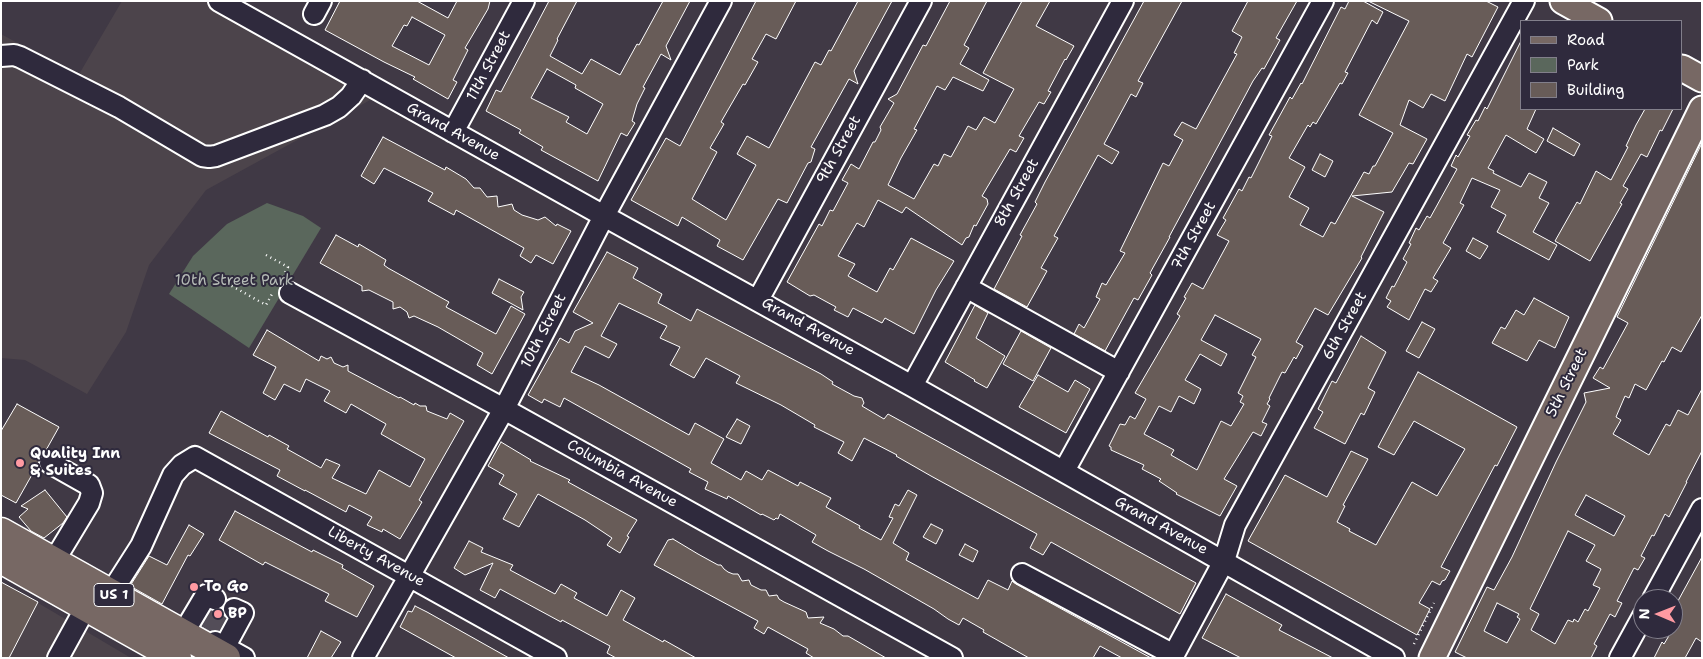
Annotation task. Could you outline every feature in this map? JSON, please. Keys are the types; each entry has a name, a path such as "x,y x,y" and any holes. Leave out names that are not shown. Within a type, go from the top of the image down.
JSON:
{"highway":[{"name":"US 1","path":"1,532 111,593 188,620 226,641"},
{"name":"US 1","path":"1,559 177,658"}],"main road":[{"path":"1563,1 1597,20"},
{"path":"1683,69 1702,79"},
{"name":"5th Street","path":"1423,651 1702,109"}],"street":[{"name":"Grand Avenue","path":"219,1 1064,471 1389,656"},
{"name":"11th Street","path":"454,132 524,1"},
{"name":"10th Street","path":"363,658 504,409 604,216 720,1"},
{"name":"9th Street","path":"758,300 921,1"},
{"name":"8th Street","path":"912,386 1123,1"},
{"name":"7th Street","path":"1064,471 1323,1"},
{"name":"6th Street","path":"1173,657 1224,561 1235,525 1524,1"},
{"path":"1,56 20,57 119,107 202,156 208,157 216,156 325,115 339,107 351,96 362,80"},
{"path":"966,288 1119,372"},
{"name":"Columbia Avenue","path":"283,289 504,409 952,658"},
{"name":"Liberty Avenue","path":"111,593 141,546 173,476 182,465 195,457 556,658"},
{"path":"50,463 88,486 92,493 54,561"},
{"path":"1658,589 1702,509"},
{"path":"1022,574 1173,657"},
{"path":"188,620 206,595 215,599"},
{"path":"58,658 86,607"},
{"path":"234,609 244,614 226,641 244,658"},
{"path":"1620,658 1633,634"}],"path":[{"path":"223,281 266,305 283,289 288,267 266,255"},
{"path":"1423,651 1434,603"}],"shaded area":[{"path":"122,1 230,1 383,93 206,190 149,265 126,332 87,394 25,360 1,358 1,34 78,76"},
{"path":"1,581 131,658 1,658"}],"green space":[{"name":"10th Street Park","path":"267,203 303,216 321,228 249,348 169,294 193,256 227,224"}],"building":[{"path":"340,1 417,1 448,18 457,1 490,1 488,9 465,48 468,50 453,80 457,82 448,99 413,79 415,77 325,30","holes":["412,17 445,35 429,65 392,46 404,25 407,26"]},
{"path":"549,1 577,1 550,56 582,74 591,59 620,75 663,1 690,1 666,46 671,60 661,54 643,87 645,88 637,104 632,121 635,123 627,136 621,133 598,181 541,150 543,147 519,133 521,130 486,111 496,90 501,92","holes":["547,69 576,85 575,88 603,104 587,134 566,122 569,117 531,98"]},
{"path":"756,1 796,1 776,39 766,34 752,59 758,62 721,122 724,124 710,148 717,152 692,199 726,220 756,165 737,154 747,136 769,148 815,62 821,65 829,50 831,51 858,1 892,1 854,71 858,84 849,79 811,147 815,149 811,162 808,163 787,203 778,199 743,260 717,246 720,240 682,217 678,226 631,200 666,138 680,146"},
{"path":"950,1 987,1 964,45 969,48 960,64 989,80 983,91 953,77 945,90 937,86 914,129 917,130 888,185 914,199 934,164 938,166 944,154 951,157 968,126 976,130 984,117 995,123 1014,89 983,73 1022,1 1050,1 1036,26 1074,46 1048,91 1051,92 1044,104 1039,102 1019,136 1024,138 1016,152 1010,149 982,196 987,199 988,204 976,226 974,225 969,237 966,238 962,245 906,207 902,213 878,200 864,227 857,223 838,256 855,264 848,276 877,292 890,268 893,270 911,238 954,261 936,290 914,334 885,318 882,323 853,308 848,317 834,310 836,307 814,295 810,296 787,282 819,224 822,226 830,210 833,211 848,183 842,180 851,164 859,169 873,142 875,142 881,130 880,127 894,103 888,99 897,94 923,45 926,46"},
{"path":"1144,1 1182,1 1138,81 1143,83 1136,97 1131,94 1104,144 1119,152 1112,164 1098,155 1054,236 1058,238 1041,268 1047,271 1027,307 994,289 1022,236 1020,235 1037,204 1035,202 1045,182"},
{"path":"1248,1 1297,1 1276,38 1280,40 1264,69 1262,68 1253,81 1150,273 1152,275 1138,300 1134,298 1105,351 1074,334 1079,324 1084,328 1100,299 1096,297 1102,283 1106,285 1125,253 1120,251 1163,163 1169,166 1183,140 1174,135 1182,122 1196,129 1237,54 1234,53 1242,37 1232,31"},
{"path":"1349,1 1363,1 1383,12 1377,24 1372,20 1345,72 1348,73 1342,84 1340,83 1316,124 1313,122 1310,127 1308,125 1289,158 1305,167 1289,197 1309,208 1300,225 1323,237 1331,222 1335,224 1364,172 1369,174 1373,166 1375,166 1393,133 1359,115 1409,21 1368,1 1486,1 1498,7 1472,57 1467,54 1445,101 1431,94 1423,108 1409,100 1400,125 1427,139 1413,164 1409,163 1392,192 1352,196 1384,212 1362,258 1328,315 1315,308 1296,342 1303,346 1285,373 1282,372 1269,398 1267,404 1270,406 1262,422 1267,424 1261,436 1253,432 1224,479 1237,486 1220,516 1176,494 1159,481 1161,479 1142,469 1144,465 1111,450 1109,446 1120,424 1125,425 1130,416 1135,419 1146,399 1135,393 1180,316 1177,314 1186,298 1184,297 1192,283 1203,289 1229,241 1217,235 1226,220 1223,218 1239,189 1242,191 1249,177 1251,178 1272,136 1269,135 1290,97 1292,99 1302,84 1341,7 1345,9","holes":["1215,315 1261,339 1252,355 1256,357 1238,393 1243,396 1240,402 1244,404 1231,426 1221,421 1197,470 1171,455 1174,450 1144,434 1159,406 1171,412 1179,396 1194,404 1201,389 1185,380 1200,354 1221,366 1227,354 1201,340"]},
{"path":"1520,43 1520,110 1536,110 1527,129 1544,139 1536,153 1506,135 1488,168 1494,171 1493,173 1521,187 1529,173 1547,182 1539,198 1549,203 1533,232 1557,245 1549,260 1497,232 1506,215 1491,207 1500,190 1472,178 1460,203 1464,205 1443,243 1451,248 1433,278 1438,281 1431,292 1425,289 1409,320 1387,307 1391,301 1386,298 1407,262 1403,259 1411,244 1409,243 1416,228 1419,230 1427,216 1430,218 1457,169 1451,166 1456,155 1458,157 1470,136 1467,135 1476,120 1478,121 1485,107 1487,109"},
{"path":"1644,110 1672,110 1647,157 1641,154 1623,186 1628,189 1620,203 1622,204 1590,261 1555,241 1577,202 1580,204 1596,171 1611,180 1628,147 1626,146"},
{"path":"1553,128 1580,144 1574,156 1547,141"},
{"path":"383,137 445,170 446,167 466,179 474,188 480,188 487,197 497,196 498,207 512,204 514,210 522,215 538,220 545,217 556,226 557,224 571,231 553,264 536,255 531,263 520,256 524,248 456,210 454,215 428,201 433,193 384,168 374,184 361,176"},
{"path":"1702,143 1702,315 1681,352 1672,347 1646,390 1635,384 1629,398 1625,396 1616,417 1621,420 1613,434 1649,455 1666,424 1670,426 1678,410 1688,415 1702,389 1702,451 1669,517 1665,514 1641,556 1645,558 1638,570 1634,568 1617,601 1622,603 1615,617 1610,614 1594,644 1597,646 1591,658 1467,658 1455,652 1487,587 1494,590 1512,557 1586,402 1584,393 1610,388 1593,378 1600,367 1603,369 1628,323 1617,317","holes":["1586,495 1625,516 1614,536 1575,515","1568,531 1595,545 1586,561 1601,569 1593,585 1600,588 1588,611 1585,609 1578,622 1574,619 1573,622 1568,620 1555,644 1531,630 1539,614 1530,609","1497,603 1519,614 1517,617 1520,619 1507,643 1484,631"]},
{"path":"1320,154 1333,161 1325,177 1312,170"},
{"path":"336,235 358,247 359,244 386,260 384,265 388,268 449,302 446,307 496,334 511,306 525,314 492,374 477,365 483,353 438,327 414,316 409,318 407,312 400,307 393,309 393,302 369,290 362,291 362,286 320,263"},
{"path":"1473,238 1488,246 1480,259 1466,251"},
{"path":"607,252 638,268 633,278 662,294 658,303 691,321 697,309 821,374 833,382 832,384 854,396 862,398 864,403 862,406 884,419 888,414 1196,583 1180,614 1051,542 1043,555 1030,548 1037,534 864,438 852,461 838,453 844,442 814,427 815,425 781,405 736,383 740,376 706,358 694,378 670,365 680,347 660,338 667,326 619,303 601,336 617,344 609,358 585,346 571,372 599,385 689,435 695,423 724,439 711,463 741,480 746,471 762,480 768,470 798,486 800,482 831,498 826,507 881,540 893,518 889,517 895,504 899,506 908,490 917,495 893,543 909,553 906,560 978,599 988,580 1008,590 1012,581 1151,658 1122,658 1100,646 1093,658 1029,658 983,632 984,630 963,618 959,625 864,569 812,542 816,535 780,514 778,519 774,520 761,515 728,496 727,499 705,489 708,482 689,472 691,469 564,398 560,407 544,399 542,403 528,395 560,338 569,343 575,331 593,323 573,312"},
{"path":"499,279 524,292 521,297 523,310 492,293"},
{"path":"1534,298 1569,317 1555,348 1539,340 1527,361 1492,343 1501,327 1505,329 1516,310 1524,315"},
{"path":"975,305 988,313 976,338 1005,356 987,388 945,362"},
{"path":"1422,322 1435,329 1419,358 1406,351"},
{"path":"267,330 319,361 321,356 327,359 331,357 334,363 343,367 348,365 348,371 414,405 415,403 420,406 426,406 427,411 447,419 450,413 464,421 419,500 422,502 400,539 383,529 382,532 367,525 372,517 349,505 346,512 305,491 277,476 280,470 209,433 221,411 268,437 269,435 289,446 287,449 321,468 326,459 340,465 332,478 366,494 379,470 410,487 425,459 381,434 386,424 351,404 346,413 324,401 330,391 306,379 300,392 284,384 275,400 263,393 276,367 253,355"},
{"path":"1021,331 1051,348 1033,381 1003,364"},
{"path":"1361,336 1386,352 1368,388 1375,392 1364,415 1361,413 1345,444 1314,428 1323,412 1318,409 1332,381 1336,383"},
{"path":"1418,372 1517,427 1441,567 1450,571 1445,580 1440,585 1432,581 1419,603 1430,609 1417,635 1248,541 1285,475 1327,497 1351,451 1368,459 1343,505 1345,506 1337,522 1350,529 1349,531 1376,545 1412,482 1437,496 1465,449 1414,421 1394,455 1378,447"},
{"path":"1038,375 1068,392 1075,380 1090,389 1066,433 1019,407"},
{"name":"Quality Inn & Suites","path":"17,404 59,427 45,452 40,457 16,503 1,495 1,431"},
{"path":"737,419 750,426 741,444 726,437"},
{"path":"501,442 530,461 570,480 568,482 637,520 627,536 629,537 620,553 607,545 612,538 585,520 538,494 519,527 503,519 517,494 499,484 504,475 488,466"},
{"path":"45,490 67,517 63,523 44,538 31,531 19,517 28,509 21,506"},
{"path":"235,511 312,552 313,550 343,565 342,568 374,586 357,617 325,601 329,594 265,562 263,565 219,540"},
{"path":"931,524 943,530 936,544 923,537"},
{"path":"189,525 204,534 190,556 188,555 162,604 130,586 149,556 167,565"},
{"path":"673,539 721,565 728,572 738,574 742,581 749,580 751,585 761,590 766,590 769,596 777,595 784,602 806,612 808,618 824,617 820,623 834,629 843,636 848,636 886,658 814,658 806,653 808,649 768,627 764,634 754,628 758,621 654,565 668,540"},
{"path":"469,541 483,548 481,552 513,565 510,570 555,594 561,584 577,593 574,598 607,616 621,590 635,598 623,620 696,658 616,658 607,653 610,646 500,589 495,598 480,590 493,563 465,575 454,568"},
{"path":"965,544 978,551 973,562 959,555"},
{"path":"1702,557 1702,642 1696,638 1685,658 1654,658 1662,642 1664,644 1667,639 1683,639 1683,592"},
{"path":"1,582 38,602 9,658 1,658"},
{"path":"1226,594 1282,625 1279,630 1333,658 1241,658 1202,638"},
{"path":"415,606 509,658 456,658 400,627 408,611 412,612"},
{"path":"222,608 224,616 227,618 220,631 210,631 201,626 211,610 217,611"},
{"path":"321,631 341,642 331,658 307,658"}],"tunnel":[{"path":"205,617 223,627"}],"place":[{"name":"Quality Inn & Suites","path":"20,463"},
{"name":"To Go","path":"194,587"},
{"name":"BP","path":"218,614"}]}
